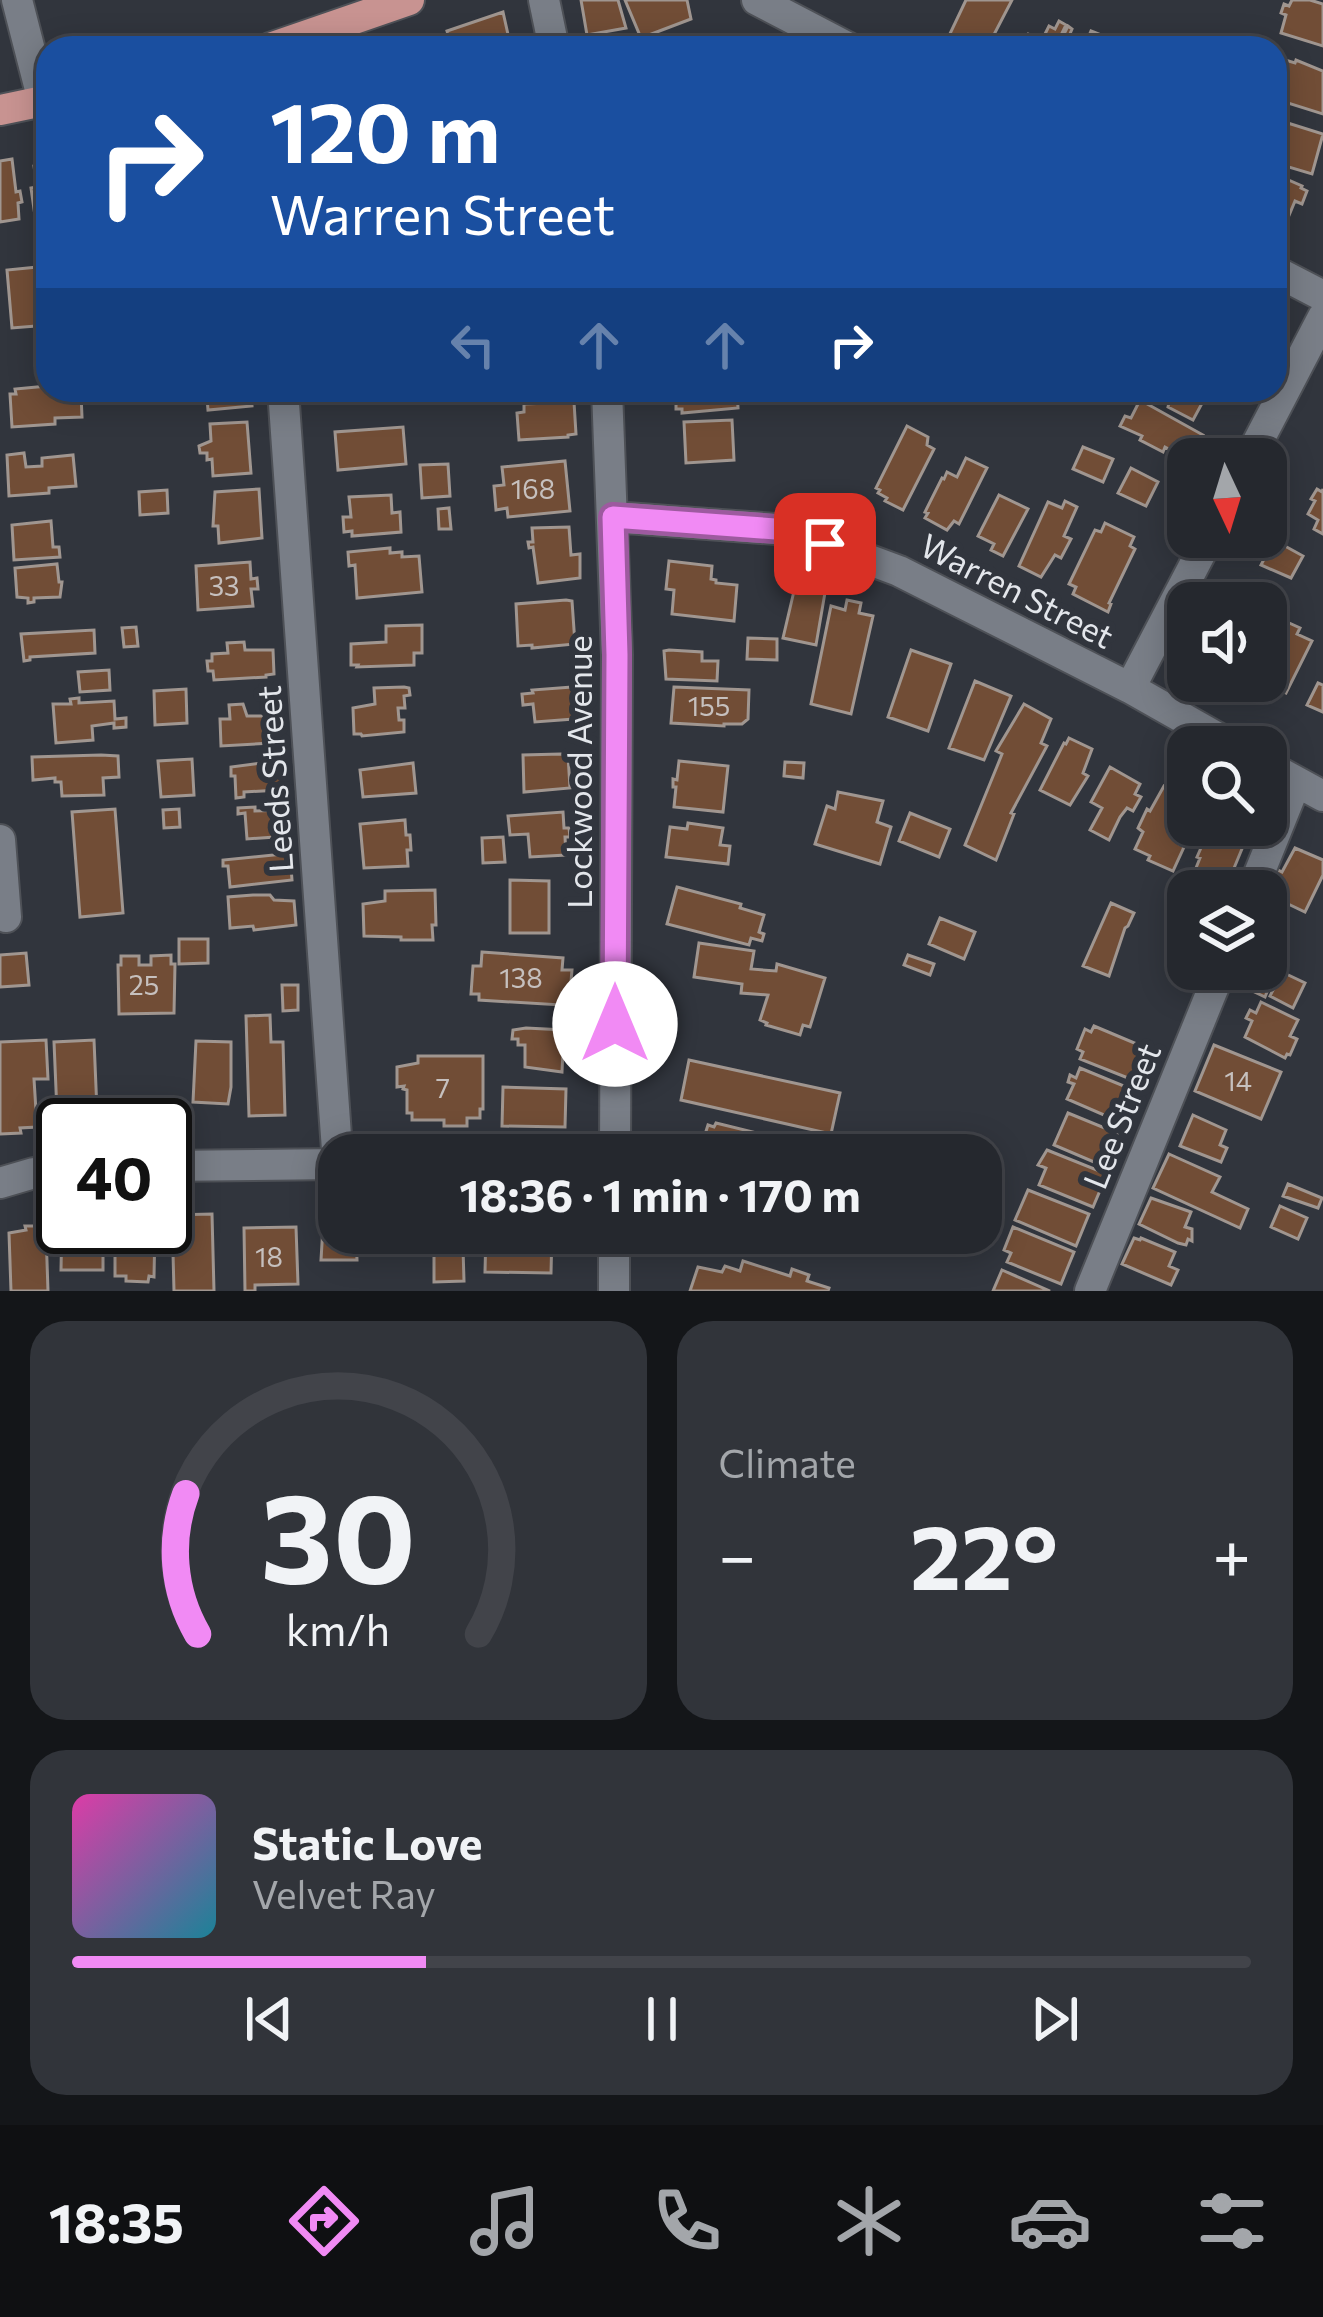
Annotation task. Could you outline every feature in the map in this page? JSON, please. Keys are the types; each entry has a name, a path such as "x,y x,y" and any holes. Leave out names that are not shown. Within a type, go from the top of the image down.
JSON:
{"main road":[{"path":"302,36 389,3"},
{"path":"0,110 36,102"}],"street":[{"path":"17,0 36,66"},
{"path":"544,0 552,36"},
{"path":"757,0 826,36"},
{"path":"1287,277 1323,296"},
{"path":"1287,387 1323,317"},
{"name":"Leeds Street","path":"284,402 337,1134"},
{"name":"Lockwood Avenue","path":"608,402 617,655 615,1134"},
{"path":"1261,438 1279,402"},
{"name":"Warren Street","path":"613,517 789,530 899,571 1197,726"},
{"path":"1130,688 1198,558"},
{"path":"1264,870 1310,789"},
{"path":"0,840 6,917"},
{"name":"Lee Street","path":"1090,1291 1212,990"},
{"path":"192,1166 318,1164"},
{"path":"0,1183 36,1173"},
{"path":"614,1254 614,1291"}],"building":[{"path":"581,0 618,0 626,28 587,35"},
{"path":"625,0 687,0 691,19 640,36"},
{"path":"966,0 1012,0 993,36 949,36"},
{"path":"1292,0 1323,4 1323,46 1281,33 1284,4 1289,6"},
{"path":"503,12 508,36 448,36 447,31"},
{"path":"1059,21 1066,25 1062,33 1068,26 1072,29 1069,36 1044,36 1049,26 1055,29"},
{"path":"1287,61 1323,71 1323,114 1287,103"},
{"path":"1287,123 1323,134 1312,174 1287,167"},
{"path":"12,159 22,202 18,203 19,219 0,222 0,161"},
{"path":"1287,179 1307,191 1302,204 1295,201 1287,220"},
{"path":"36,267 36,326 12,328 7,270"},
{"path":"36,387 36,402 81,402 82,417 12,427 10,394 16,394 15,389"},
{"path":"207,402 252,402 252,406 208,410"},
{"path":"574,402 576,434 519,440 517,413 524,412 524,404"},
{"path":"676,402 738,402 738,408 682,413"},
{"path":"1139,402 1144,402 1203,435 1167,438 1163,452 1120,426 1125,416 1131,418"},
{"path":"1203,402 1193,420 1168,407 1169,403"},
{"path":"732,420 734,460 686,463 684,422"},
{"path":"247,422 251,473 213,476 212,459 200,453 199,446 211,441 210,424"},
{"path":"907,426 928,437 927,445 934,449 903,510 885,501 876,488"},
{"path":"403,427 406,464 338,470 335,432"},
{"path":"1083,447 1113,459 1103,482 1073,469"},
{"path":"24,453 26,467 42,466 42,458 73,455 76,486 9,496 7,455"},
{"path":"966,458 987,468 959,524 954,521 947,530 925,518 925,512 942,478 947,472 957,477"},
{"path":"565,461 570,511 508,517 507,508 496,510 494,486 504,485 502,467"},
{"path":"448,464 450,496 422,498 420,465"},
{"path":"1131,468 1158,482 1146,506 1118,493"},
{"path":"259,489 262,538 219,543 218,526 213,526 215,492"},
{"path":"1317,489 1323,489 1323,534 1314,529 1318,520 1308,514"},
{"path":"167,490 168,513 140,515 139,492"},
{"path":"391,495 392,513 400,512 401,532 352,536 352,531 344,532 343,517 351,517 349,497"},
{"path":"999,495 1028,509 1003,556 991,550 994,544 978,536"},
{"path":"1065,501 1077,507 1064,536 1071,539 1061,558 1055,555 1041,577 1019,566 1048,502 1062,508"},
{"path":"449,508 451,529 439,529 438,509"},
{"path":"51,521 53,547 59,547 60,557 14,560 12,525"},
{"path":"1105,523 1134,537 1130,546 1135,549 1108,612 1073,594 1076,587 1069,584 1095,530 1101,532"},
{"path":"569,527 571,555 580,554 580,578 538,583 533,547 528,542 533,542 532,528"},
{"path":"1287,547 1303,556 1291,578 1261,565 1265,558 1287,558"},
{"path":"390,548 390,553 402,552 402,557 419,556 422,592 357,598 355,565 349,566 348,552"},
{"path":"669,561 712,566 711,579 716,583 737,585 734,621 672,614 674,590 666,589"},
{"path":"250,562 251,579 257,578 258,589 251,589 253,606 198,610 196,566"},
{"path":"57,564 60,597 34,598 28,603 28,598 17,597 15,568"},
{"path":"798,574 827,581 816,645 783,638"},
{"path":"847,600 861,603 859,613 873,616 851,714 811,704 831,606 845,610"},
{"path":"572,601 575,644 518,646 516,604"},
{"path":"1287,622 1312,641 1287,691"},
{"path":"422,625 422,653 414,653 414,665 351,665 351,644 386,642 386,626"},
{"path":"136,627 138,646 124,647 122,628"},
{"path":"94,630 95,653 24,661 21,634"},
{"path":"748,638 777,639 777,660 747,659"},
{"path":"244,642 245,650 273,650 274,674 214,680 207,661 212,661 212,654 228,653 227,643"},
{"path":"911,650 951,664 928,731 888,717"},
{"path":"664,651 702,652 702,661 718,661 717,681 666,679"},
{"path":"109,670 110,690 80,692 78,672"},
{"path":"975,681 1011,696 984,760 949,748"},
{"path":"1318,683 1323,685 1323,712 1307,705"},
{"path":"404,687 410,695 404,696 405,708 398,708 404,732 354,734 353,708 375,704 374,688"},
{"path":"674,687 749,690 748,719 724,726 671,723"},
{"path":"578,688 581,716 574,719 535,722 533,704 523,705 522,694 532,690"},
{"path":"186,689 187,723 155,725 154,691"},
{"path":"79,698 79,703 114,701 115,719 126,718 126,727 114,728 114,723 92,726 93,740 56,743 53,704 71,704 70,699"},
{"path":"243,704 247,716 276,716 278,740 221,746 220,719 230,719 229,705"},
{"path":"1024,704 1051,719 1041,743 1047,746 1011,813 996,860 965,845 1002,754 996,751"},
{"path":"1069,738 1092,749 1083,773 1088,776 1070,805 1040,790"},
{"path":"523,755 568,755 570,788 524,792"},
{"path":"118,756 119,777 103,778 104,795 62,796 61,782 55,778 33,780 32,757"},
{"path":"192,759 194,795 161,797 158,761"},
{"path":"679,761 728,766 723,812 674,807 673,779 677,780"},
{"path":"282,762 284,787 244,792 244,797 236,798 231,767"},
{"path":"785,762 804,763 803,778 784,776"},
{"path":"413,763 416,793 363,797 360,770"},
{"path":"1110,767 1140,784 1135,794 1141,797 1133,811 1127,808 1120,817 1109,840 1090,830 1102,808 1091,802"},
{"path":"1167,787 1167,846 1184,847 1173,870 1135,849 1143,832 1138,828 1147,809"},
{"path":"838,792 883,801 877,822 891,827 880,864 815,844 827,806 835,809"},
{"path":"255,807 255,811 287,810 289,836 247,839 245,813 238,814 238,808"},
{"path":"115,809 123,913 80,917 72,812"},
{"path":"179,809 180,827 164,828 163,810"},
{"path":"563,812 570,837 565,837 566,855 530,857 528,834 510,835 508,816"},
{"path":"910,813 950,829 939,857 899,841"},
{"path":"405,820 411,850 407,850 408,866 364,868 360,824"},
{"path":"688,823 723,828 720,845 730,846 728,864 666,857 670,827 687,829"},
{"path":"503,837 505,862 483,863 482,838"},
{"path":"1202,846 1243,846 1233,870 1200,870 1196,868"},
{"path":"1295,848 1323,860 1323,875 1305,912 1287,903 1287,870 1283,870"},
{"path":"290,855 292,880 230,887 223,860"},
{"path":"510,880 549,881 549,933 510,933"},
{"path":"677,887 764,915 759,932 764,934 762,941 751,938 749,945 667,924"},
{"path":"435,890 433,940 364,936 363,904 385,901 385,891"},
{"path":"270,895 274,900 294,901 296,925 230,928 228,897"},
{"path":"1111,903 1134,913 1109,976 1083,966"},
{"path":"940,918 975,932 964,959 929,944"},
{"path":"179,939 208,939 208,963 179,964"},
{"path":"699,943 754,951 751,969 776,971 777,964 825,978 810,1027 803,1025 800,1035 766,1025 760,1020 768,995 741,993 742,984 694,977"},
{"path":"482,952 563,958 562,970 572,970 570,993 562,993 561,1005 479,1000 479,994 471,994 473,966 481,966"},
{"path":"26,953 29,985 0,987 0,955"},
{"path":"171,955 174,1013 119,1014 121,956 139,956 139,965 151,965 151,956"},
{"path":"908,955 934,964 930,975 904,965"},
{"path":"1287,974 1305,983 1293,1008 1270,996 1273,990 1287,990"},
{"path":"282,985 298,985 298,1010 283,1011"},
{"path":"1261,1002 1298,1020 1290,1036 1297,1039 1285,1058 1245,1037 1252,1021 1246,1018 1250,1010 1256,1013"},
{"path":"270,1015 271,1042 283,1042 285,1115 249,1116 246,1016"},
{"path":"1094,1026 1156,1052 1143,1084 1080,1059 1083,1052 1077,1049 1085,1029 1091,1032"},
{"path":"513,1030 564,1030 562,1072 525,1067 525,1045 512,1039"},
{"path":"46,1040 48,1079 34,1079 36,1127 20,1128 21,1133 0,1134 0,1042"},
{"path":"94,1040 96,1098 56,1098 54,1042"},
{"path":"196,1041 231,1042 228,1104 193,1102"},
{"path":"1214,1045 1281,1072 1261,1119 1195,1091"},
{"path":"418,1056 483,1056 480,1118 467,1118 467,1126 412,1120 412,1113 407,1113 407,1090 397,1087 397,1067 418,1063"},
{"path":"689,1060 840,1093 831,1134 681,1100"},
{"path":"1080,1068 1141,1093 1127,1125 1067,1099 1074,1084 1068,1082 1070,1075 1076,1078"},
{"path":"503,1087 566,1089 565,1127 502,1126"},
{"path":"1068,1113 1122,1135 1108,1168 1054,1145"},
{"path":"1193,1115 1226,1130 1220,1145 1227,1148 1221,1162 1180,1146"},
{"path":"716,1123 753,1132 705,1134 708,1125"},
{"path":"1047,1150 1107,1174 1093,1207 1039,1185 1046,1168 1038,1165"},
{"path":"1169,1154 1220,1177 1212,1192 1248,1209 1240,1228 1153,1188"},
{"path":"1288,1184 1322,1198 1318,1208 1283,1196"},
{"path":"1028,1190 1089,1214 1076,1246 1015,1220"},
{"path":"1151,1198 1191,1212 1185,1227 1192,1229 1192,1241 1178,1243 1139,1224"},
{"path":"1280,1206 1307,1218 1298,1239 1271,1227"},
{"path":"192,1214 212,1214 214,1291 174,1291 173,1254 192,1254"},
{"path":"25,1226 35,1226 36,1254 47,1254 48,1291 11,1291 9,1233 26,1230"},
{"path":"296,1227 298,1284 255,1285 255,1291 245,1291 244,1228"},
{"path":"1013,1227 1074,1252 1061,1284 1007,1262 1011,1253 1004,1250"},
{"path":"1134,1238 1175,1252 1169,1266 1178,1270 1171,1285 1122,1264"},
{"path":"61,1254 103,1254 103,1270 61,1270"},
{"path":"115,1254 154,1254 154,1277 149,1276 148,1282 115,1276"},
{"path":"321,1254 357,1254 357,1260 321,1260"},
{"path":"434,1254 463,1254 464,1281 434,1282"},
{"path":"485,1254 551,1254 551,1273 485,1272"},
{"path":"743,1261 790,1276 792,1269 809,1275 807,1281 828,1291 690,1291 698,1267 740,1271"},
{"path":"1002,1270 1050,1291 993,1291"}],"route":[{"path":"615,1024 613,517 789,530 825,544"}]}
